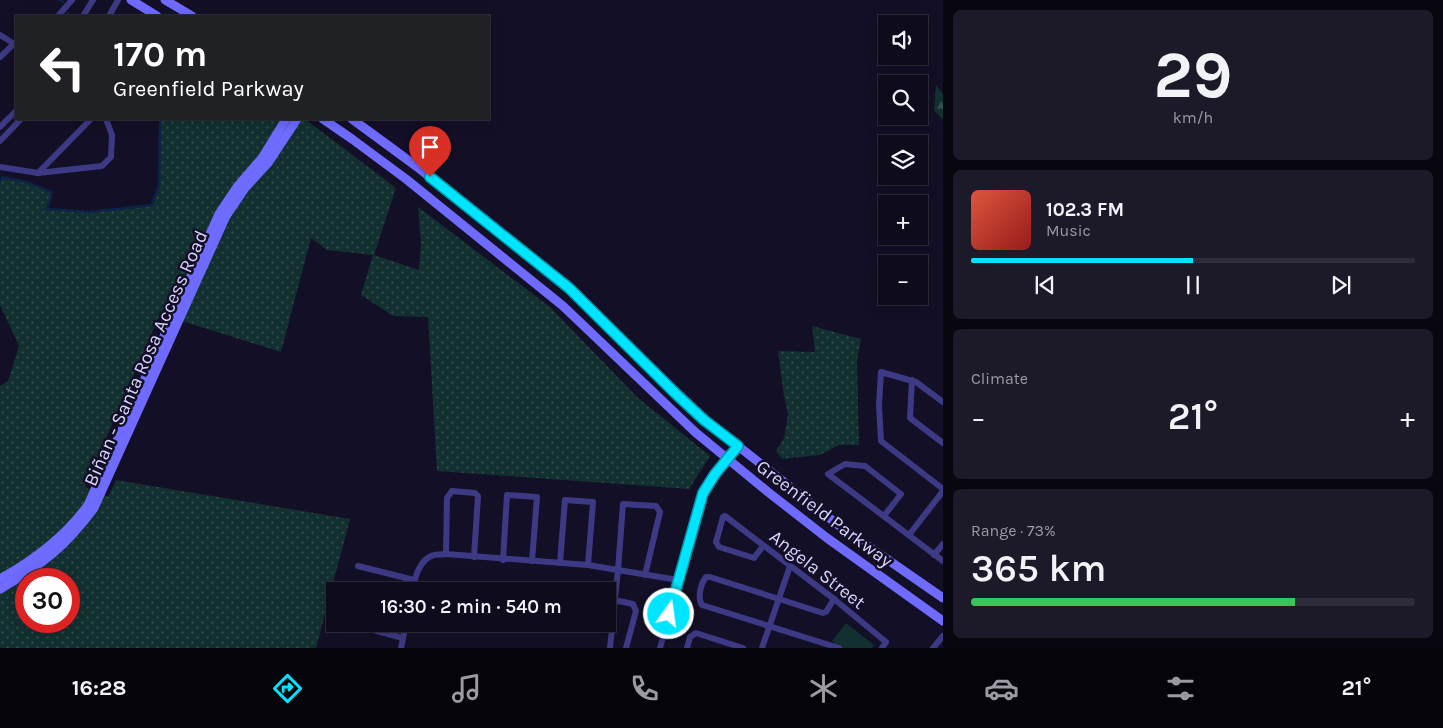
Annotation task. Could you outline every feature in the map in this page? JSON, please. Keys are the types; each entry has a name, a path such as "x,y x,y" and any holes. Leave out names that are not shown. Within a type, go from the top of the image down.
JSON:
{"main road":[{"path":"131,0 155,15"},
{"path":"165,0 179,12"},
{"name":"Biñan - Santa Rosa Access Road","path":"184,302 219,214 237,187 262,158 285,120"},
{"name":"Biñan - Santa Rosa Access Road","path":"0,589 24,576 52,556 78,530 91,507 184,302 226,216 245,188 268,163 296,120"},
{"name":"Greenfield Parkway","path":"325,120 352,138 406,179 541,288 570,313 695,432 727,459 827,538 943,621"},
{"name":"Greenfield Parkway","path":"353,120 416,166 569,288 704,420 842,528 943,598"},
{"path":"640,380 651,368"},
{"name":"Biñan - Santa Rosa Access Road","path":"0,580 49,547 91,507"}],"street":[{"path":"59,15 72,0"},
{"path":"85,14 93,0"},
{"path":"110,15 118,0"},
{"path":"0,35 15,43"},
{"path":"0,57 15,45"},
{"path":"0,127 15,112"},
{"path":"0,141 20,120"},
{"path":"38,172 90,120"},
{"path":"0,167 38,172 102,166 112,157 112,135 106,120"},
{"path":"909,534 943,490 881,441 879,405 881,372 912,380 943,402"},
{"path":"912,380 910,418 943,443"},
{"path":"660,648 703,493 715,474 738,446"},
{"path":"884,516 901,494 865,466 845,464 828,474 943,561"},
{"path":"446,554 446,507 448,494 452,490 475,492 478,496 474,557"},
{"path":"503,560 507,495 537,497 532,562"},
{"path":"560,563 565,500 593,502 588,566"},
{"path":"616,585 623,504 656,506 660,512 645,575"},
{"name":"Angela Street","path":"763,546 754,558 719,547 716,542 723,516 834,599 886,642 882,648"},
{"path":"934,555 943,544"},
{"path":"358,566 414,580 424,562 433,555 446,554 588,566 678,580"},
{"path":"762,648 790,566"},
{"path":"834,599 826,612 823,613 710,577 706,577 704,580 699,598 702,605 839,648"},
{"path":"616,600 633,604 635,607 636,612 626,648"},
{"path":"381,632 403,638"},
{"path":"401,648 404,632"},
{"path":"610,648 611,632"},
{"path":"687,648 690,637 696,633 743,648"},
{"path":"932,648 943,636"}],"green space":[{"path":"936,85 943,94 943,120 934,110"},
{"path":"160,120 306,120 396,188 374,255 419,270 421,243 418,207 550,307 637,397 710,456 689,489 437,471 428,317 393,316 361,295 373,255 327,250 311,238 281,352 160,314 85,487 108,497 116,480 350,519 333,582 326,582 326,610 316,648 0,648 0,386 8,381 19,346 0,305 0,182 2,177 26,182 52,192 47,209 90,212 152,205 159,186"},
{"path":"812,326 861,339 857,360 859,445 839,445 820,455 782,459 776,451 784,438 788,414 778,351 815,352"},
{"path":"846,623 874,645 872,648 842,648 832,641"}],"waterway":[{"path":"0,182 2,177 26,182 52,192 47,209 90,212 152,205 159,186 160,120"}],"route":[{"path":"430,177 569,288 675,393 704,420 738,446 715,474 703,493 669,614"}]}
